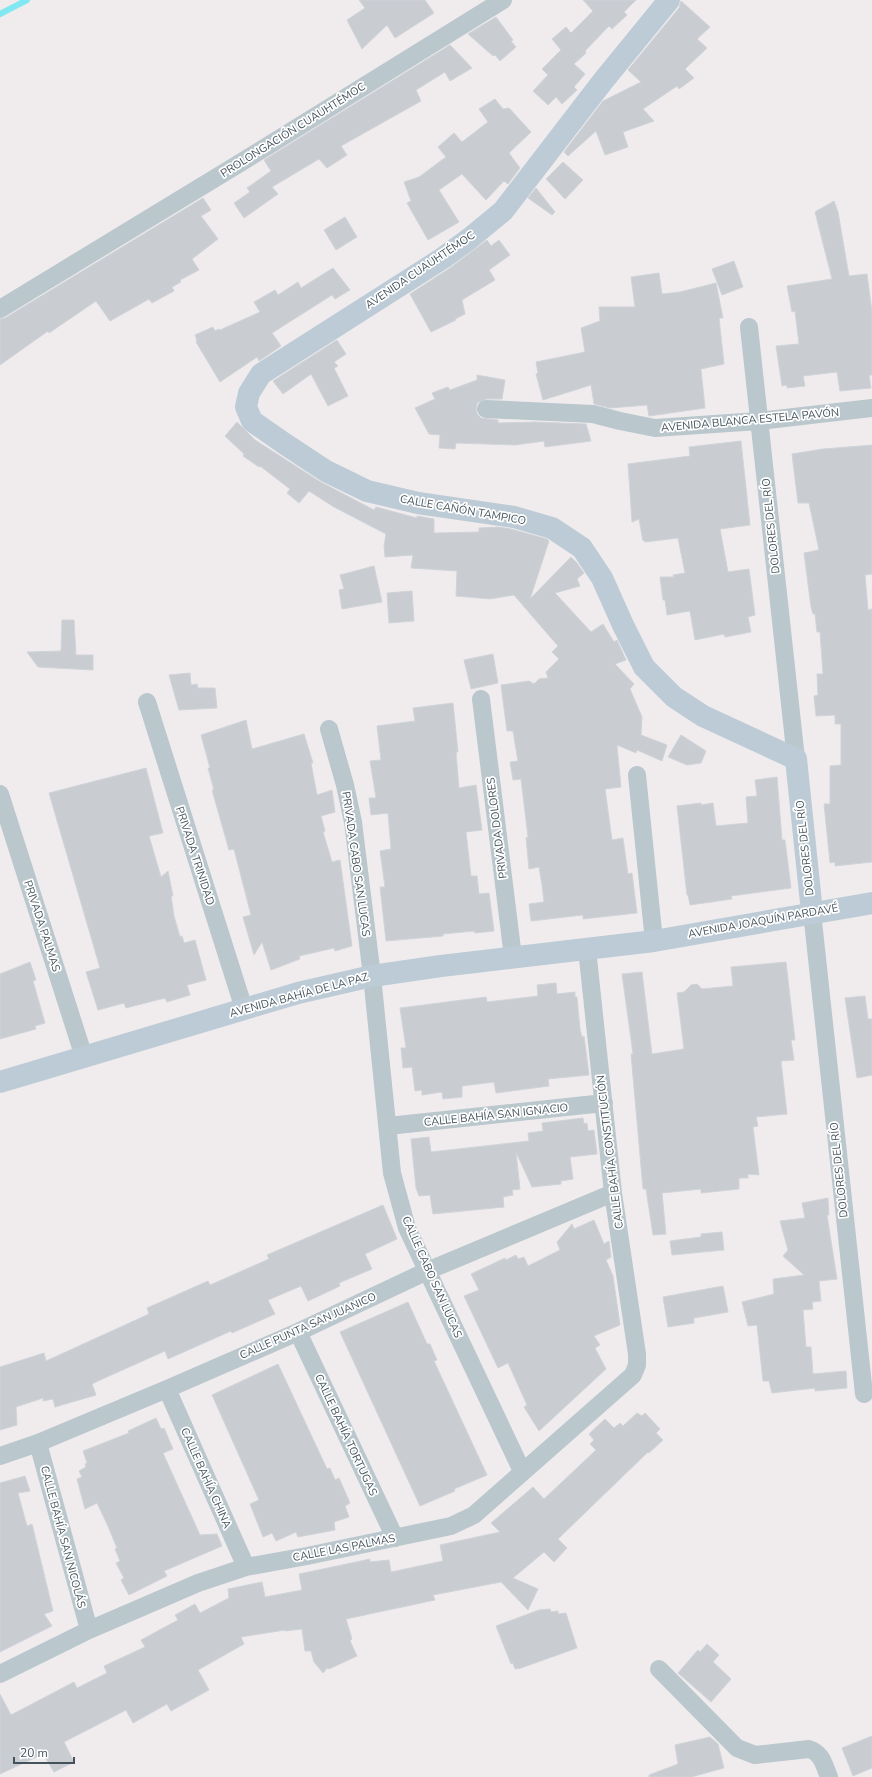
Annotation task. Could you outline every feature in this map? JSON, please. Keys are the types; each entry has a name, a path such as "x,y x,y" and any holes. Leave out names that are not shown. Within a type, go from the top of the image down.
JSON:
{"street":[{"name":"PROLONGACIÓN CUAUHTÉMOC","path":"0,309 503,0"},
{"name":"AVENIDA CUAUHTÉMOC","path":"246,406 249,393 261,374 443,258 503,211 603,81 669,0"},
{"name":"DOLORES DEL RÍO","path":"749,327 864,1394"},
{"name":"CALLE CAÑÓN TAMPICO","path":"246,406 252,421 326,471 367,491 418,503 514,517 552,528 582,548 602,578 622,625 644,667 674,697 703,716 796,759"},
{"name":"AVENIDA BLANCA ESTELA PAVÓN","path":"486,409 593,414 655,428 759,421 872,408"},
{"name":"PRIVADA DOLORES","path":"481,699 513,957"},
{"name":"PRIVADA TRINIDAD","path":"147,702 244,1009"},
{"name":"PRIVADA CABO SAN LUCAS","path":"329,729 345,785 353,822 372,976"},
{"path":"637,775 654,941"},
{"name":"PRIVADA PALMAS","path":"0,794 84,1057"},
{"name":"AVENIDA JOAQUÍN PARDAVÉ","path":"654,941 872,902"},
{"name":"AVENIDA BAHÍA DE LA PAZ","path":"0,1082 298,993 372,976 513,957 654,941"},
{"name":"CALLE BAHÍA CONSTITUCIÓN","path":"587,949 613,1192 637,1354"},
{"name":"CALLE CABO SAN LUCAS","path":"372,976 392,1173 399,1202 407,1228 522,1471"},
{"name":"CALLE BAHÍA SAN IGNACIO","path":"388,1126 604,1103"},
{"name":"CALLE PUNTA SAN JUANICO","path":"0,1456 38,1443 167,1389 298,1332 427,1271 613,1192"},
{"name":"CALLE BAHÍA TORTUGAS","path":"298,1332 395,1538"},
{"name":"CALLE LAS PALMAS","path":"0,1674 89,1630 198,1584 246,1567 451,1526 474,1515 522,1471 633,1375 637,1366 637,1354"},
{"name":"CALLE BAHÍA CHINA","path":"167,1389 246,1567"},
{"name":"CALLE BAHÍA SAN NICOLÁS","path":"38,1443 89,1630"},
{"path":"659,1669 736,1748 754,1755 808,1749 815,1751 821,1757 829,1777"}],"building":[{"path":"359,0 425,0 434,13 395,38 387,25 362,49 347,20 365,8"},
{"path":"583,0 636,0 624,12 627,15 612,29 609,26 585,51 586,53 574,64 585,74 574,87 577,90 562,104 556,97 548,105 533,91 548,75 542,69 561,50 552,39 566,27 571,33 593,11"},
{"path":"681,1 710,27 697,39 707,48 685,69 694,78 679,89 677,86 643,109 654,121 623,132 628,147 605,155 596,131 568,156 564,152 603,101 641,82 628,70 679,8"},
{"path":"496,17 513,40 511,41 516,47 500,61 495,55 493,56 468,34"},
{"path":"450,45 472,68 450,81 445,72 416,90 421,101 341,146 347,155 327,168 319,159 272,187 278,194 244,218 234,203 250,192 247,188 271,171 264,160"},
{"path":"495,99 503,109 509,108 531,132 509,153 520,168 508,184 504,181 486,200 462,174 439,190 459,222 428,240 407,203 411,201 404,182 419,177 446,157 438,147 454,133 462,142 488,122 479,109"},
{"path":"563,162 583,180 565,199 546,179"},
{"path":"536,188 555,212 552,215 528,198"},
{"path":"203,198 211,210 201,216 218,239 192,259 199,270 180,280 181,282 172,287 174,291 152,303 149,299 110,321 96,301 49,333 48,331 0,365 0,319 5,318"},
{"path":"834,201 838,212 849,276 867,274 872,312 872,375 869,375 871,388 840,391 837,372 803,376 805,386 787,388 787,385 782,386 776,346 799,344 795,311 792,312 787,286 832,279 815,212"},
{"path":"345,217 357,237 336,250 324,230"},
{"path":"487,240 491,246 499,240 510,255 489,270 495,280 462,300 465,314 431,332 410,294 450,268"},
{"path":"734,261 743,287 722,295 712,269"},
{"path":"333,268 350,290 335,299 332,295 272,333 281,346 259,361 257,357 220,382 196,342 195,335 213,327 215,331 220,330 260,312 254,302 275,290 278,295 298,282 301,288"},
{"path":"659,273 662,294 680,292 716,283 723,318 719,318 724,364 701,369 705,408 649,416 647,405 610,408 594,404 591,385 543,400 536,374 538,373 536,362 585,352 581,328 600,321 599,307 635,307 631,277"},
{"path":"337,340 346,354 334,362 338,366 334,368 348,396 328,406 311,374 283,394 273,381"},
{"path":"477,375 505,380 502,399 486,399 477,403 477,414 481,418 498,420 498,423 534,422 586,424 591,441 545,447 544,441 515,445 456,443 455,449 439,448 440,435 429,434 415,408 435,399 432,393 448,387 450,390 477,380"},
{"path":"237,422 255,440 319,481 374,510 376,507 417,518 417,516 434,519 434,533 479,532 479,528 498,527 547,539 549,541 530,599 571,557 577,563 584,573 577,579 580,586 555,593 591,632 603,624 614,642 617,640 626,660 615,664 634,684 630,689 642,717 641,735 667,745 662,761 637,750 636,753 617,745 621,787 605,789 612,840 623,838 628,874 632,873 637,913 583,919 583,915 531,921 529,904 544,902 542,885 539,867 529,869 526,838 528,837 521,779 513,780 510,762 518,761 513,731 507,731 501,685 529,681 534,684 539,679 548,678 546,672 559,659 552,652 558,646 514,595 490,599 456,596 457,571 411,568 413,555 385,557 384,546 386,534 334,507 309,491 299,503 287,493 290,489 260,466 259,467 243,456 244,454 225,436"},
{"path":"741,441 750,525 720,529 728,572 749,569 755,615 748,617 751,632 725,637 724,634 695,640 690,611 667,615 665,600 663,600 660,577 674,577 673,575 685,573 678,538 643,541 639,519 632,522 628,464 690,456 689,447"},
{"path":"872,445 872,574 865,575 868,610 872,609 872,862 835,866 835,862 830,863 824,804 830,804 830,766 841,765 841,724 835,724 835,715 816,716 814,696 818,695 817,674 823,674 820,632 817,632 815,614 813,614 811,607 804,553 819,550 809,503 798,503 792,454 823,449"},
{"path":"374,566 382,602 342,609 339,590 344,589 340,575"},
{"path":"412,591 414,621 389,623 387,593"},
{"path":"62,620 74,620 76,655 93,655 93,670 38,667 27,652 61,651"},
{"path":"493,654 498,683 471,689 464,660"},
{"path":"190,673 191,685 197,684 198,688 215,688 217,708 179,710 169,675"},
{"path":"453,703 458,752 456,752 459,788 476,785 482,830 466,832 471,876 477,876 479,894 489,893 494,931 475,933 474,931 443,934 443,936 386,941 380,887 385,887 380,851 391,849 388,813 371,815 369,798 376,798 370,761 381,760 377,726 415,721 413,708"},
{"path":"246,720 252,749 304,734 313,763 311,763 317,795 332,790 335,812 321,816 325,831 323,832 332,862 340,860 352,946 335,951 334,948 299,956 300,959 271,970 262,942 254,955 243,917 251,915 234,849 229,850 212,790 214,790 208,768 210,768 201,735"},
{"path":"681,735 706,751 701,763 687,765 668,757"},
{"path":"146,768 163,833 149,836 161,877 168,871 173,896 171,896 174,916 180,937 182,936 184,943 195,940 206,980 187,985 190,995 167,1002 165,998 126,1008 124,1003 98,1010 86,972 100,968 49,793"},
{"path":"777,777 782,840 785,840 791,888 731,896 732,899 690,905 687,895 677,806 713,803 716,826 748,823 746,797 757,796 755,780"},
{"path":"30,962 36,980 33,981 45,1023 35,1026 36,1029 0,1039 0,974"},
{"path":"786,962 795,1040 791,1040 794,1060 781,1061 787,1114 756,1117 758,1126 753,1127 759,1175 748,1174 748,1178 739,1178 739,1189 701,1193 701,1189 662,1193 666,1234 653,1235 646,1189 643,1189 631,1054 633,1054 622,974 642,972 652,1054 684,1049 677,993 684,992 691,985 697,984 702,989 733,986 731,967"},
{"path":"556,983 557,994 575,992 575,997 577,997 580,1029 582,1037 584,1036 589,1075 548,1079 549,1086 496,1093 494,1082 462,1086 462,1097 443,1099 442,1092 422,1095 422,1090 415,1091 412,1067 403,1068 401,1048 406,1048 400,1008 486,997 487,1002 538,996 537,985"},
{"path":"865,996 868,1019 872,1019 872,1075 857,1078 845,998"},
{"path":"583,1118 584,1124 587,1123 588,1131 594,1130 597,1154 570,1157 573,1179 561,1181 561,1184 532,1187 516,1152 520,1189 512,1190 513,1195 503,1197 504,1207 433,1214 430,1195 419,1196 416,1188 411,1139 429,1137 431,1152 529,1141 528,1133 543,1131 542,1123"},
{"path":"828,1198 829,1215 827,1215 837,1279 819,1281 821,1301 812,1302 813,1309 803,1310 806,1347 811,1347 813,1374 846,1371 847,1388 815,1391 815,1388 772,1393 769,1381 763,1381 757,1325 748,1326 742,1302 774,1294 773,1279 804,1275 783,1256 788,1250 780,1221 805,1218 802,1203"},
{"path":"383,1205 397,1239 365,1254 372,1269 339,1283 340,1286 308,1301 301,1286 268,1300 275,1314 232,1333 231,1331 168,1359 165,1351 100,1380 92,1384 96,1395 55,1407 53,1399 43,1401 43,1398 16,1407 17,1425 0,1430 0,1367 44,1353 46,1361 149,1314 147,1308 208,1281 210,1285 269,1259 267,1255"},
{"path":"594,1220 604,1244 609,1241 611,1257 606,1260 613,1276 620,1325 594,1336 600,1345 595,1348 606,1369 539,1431 524,1407 527,1405 508,1363 498,1368 464,1296 479,1290 471,1274 505,1258 506,1260 516,1255 518,1259 524,1257 528,1266 560,1250 557,1242 572,1224 574,1229"},
{"path":"722,1232 724,1250 672,1255 670,1241 701,1237 701,1234"},
{"path":"723,1286 728,1312 694,1318 694,1323 668,1327 663,1297"},
{"path":"408,1302 427,1344 430,1344 437,1360 434,1361 487,1475 420,1506 340,1332"},
{"path":"278,1364 327,1469 330,1468 335,1480 339,1478 350,1503 345,1506 349,1517 334,1522 335,1530 298,1537 296,1532 276,1541 272,1533 263,1537 250,1504 259,1500 212,1395"},
{"path":"637,1413 642,1416 645,1413 660,1429 656,1433 663,1440 649,1453 648,1452 558,1539 567,1548 554,1562 544,1552 513,1578 538,1589 528,1610 501,1582 433,1595 435,1600 346,1619 352,1639 350,1641 357,1656 329,1669 327,1668 323,1673 314,1662 311,1651 305,1651 302,1629 285,1630 241,1637 244,1644 198,1670 209,1690 171,1711 167,1704 133,1723 126,1710 64,1742 74,1762 54,1772 43,1754 0,1774 0,1694 11,1715 74,1682 77,1688 107,1673 104,1666 145,1647 141,1640 178,1620 175,1615 195,1604 200,1613 229,1598 228,1589 262,1582 265,1597 302,1590 299,1574 370,1559 370,1562 389,1560 391,1572 443,1561 440,1545 500,1532 491,1523 533,1487 544,1499 596,1450 590,1444 594,1440 589,1434 605,1419 614,1428 620,1423 623,1426"},
{"path":"156,1418 161,1429 164,1428 173,1449 163,1453 200,1535 217,1534 222,1546 164,1571 167,1576 129,1595 121,1580 124,1578 116,1563 120,1561 115,1549 117,1548 107,1524 97,1503 85,1509 77,1479 82,1477 79,1471 86,1467 85,1464 87,1463 83,1451 129,1433 128,1431"},
{"path":"25,1476 30,1491 18,1493 27,1526 32,1524 53,1611 44,1614 52,1626 0,1652 0,1483"},
{"path":"550,1609 551,1612 558,1611 558,1614 566,1613 577,1648 515,1669 513,1663 511,1664 496,1626 539,1610"},
{"path":"707,1644 719,1655 713,1662 731,1679 711,1702 678,1673 698,1650 700,1652"},
{"path":"872,1736 872,1768 853,1776 842,1748"},
{"path":"710,1737 718,1744 724,1768 691,1777 649,1777 649,1775 678,1764 675,1745"}],"waterway":[{"path":"0,14 27,0"}]}
